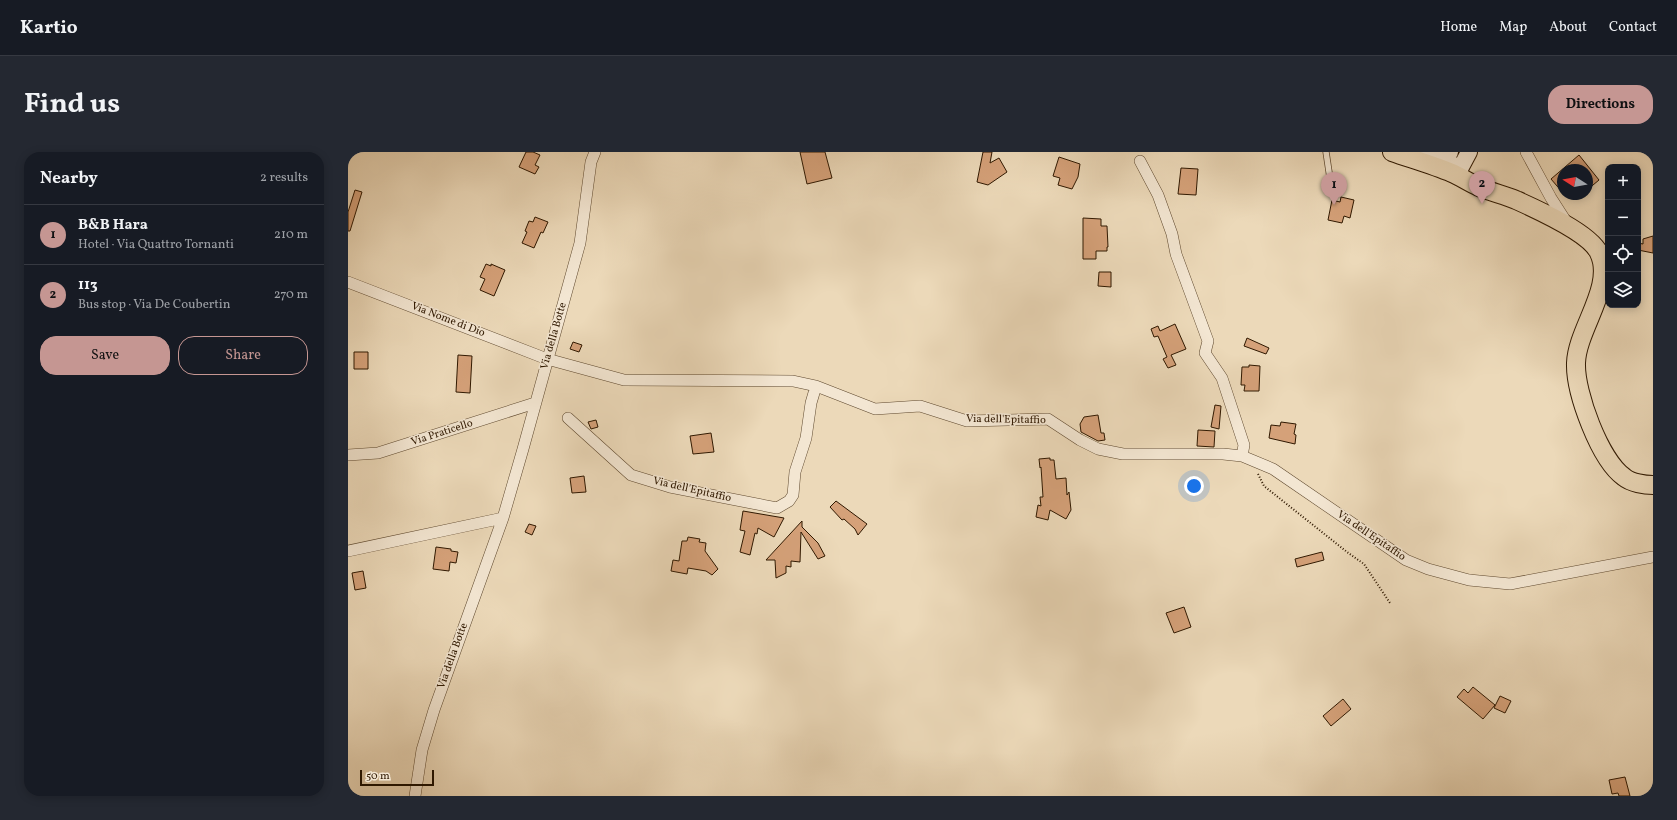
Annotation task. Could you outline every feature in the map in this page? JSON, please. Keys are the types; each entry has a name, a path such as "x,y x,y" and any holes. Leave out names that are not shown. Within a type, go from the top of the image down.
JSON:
{"main road":[{"path":"1397,154 1429,160 1444,157 1450,152"},
{"path":"1451,173 1450,162 1455,152"},
{"path":"1451,173 1461,167 1469,152"},
{"path":"1469,152 1468,164 1470,174 1479,187"},
{"path":"1397,154 1451,173 1479,187 1516,200 1570,227 1592,243 1599,253 1604,269 1598,298 1582,338 1576,362 1578,386 1590,424 1606,457 1624,478 1645,485 1653,485"}],"street":[{"name":"Via della Botte","path":"415,796 422,750 434,710 503,518 580,243 591,162 595,152"},
{"path":"1526,152 1551,198 1570,227"},
{"path":"1140,161 1158,195 1172,234 1176,254 1208,341 1205,353 1222,378 1244,445 1242,456"},
{"name":"Via Nome di Dio","path":"348,282 547,359"},
{"name":"Via dell'Epitaffio","path":"547,359 624,380 793,381 816,386 875,409 920,406 967,422 1048,419 1080,440 1098,449 1123,454 1223,454 1242,456 1273,469 1406,560 1428,569 1469,580 1510,584 1653,557"},
{"name":"Via dell'Epitaffio","path":"568,418 631,475 670,487 777,508 789,501 793,495 795,472 806,438 811,403 816,386"},
{"name":"Via Praticello","path":"348,455 378,453 535,403"},
{"path":"348,551 503,518"}],"lane":[{"path":"1326,152 1331,186"}],"path":[{"path":"1257,463 1259,478 1264,486 1346,552 1364,564 1390,603"}],"building":[{"path":"526,152 533,152 540,155 535,165 539,167 535,174 519,167"},
{"path":"800,152 825,152 832,178 807,184"},
{"path":"983,152 992,152 990,163 999,158 1007,172 988,185 977,182"},
{"path":"1579,155 1586,164 1568,164"},
{"path":"1059,157 1080,164 1078,177 1072,189 1058,185 1060,178 1053,176"},
{"path":"1181,168 1198,169 1196,195 1178,194"},
{"path":"1593,172 1599,180 1593,185"},
{"path":"1557,174 1557,186 1551,179"},
{"path":"355,190 362,192 350,231 348,231 348,212"},
{"path":"1341,197 1354,200 1350,218 1344,216 1342,223 1328,220 1332,200 1340,202"},
{"path":"535,217 548,222 543,233 541,232 534,248 522,243 527,232 525,231 529,221 533,222"},
{"path":"1083,218 1101,219 1101,226 1107,226 1107,251 1096,251 1096,259 1083,259"},
{"path":"1653,236 1653,253 1641,251 1643,239"},
{"path":"486,264 491,266 491,264 505,270 494,296 480,290 485,279 480,277"},
{"path":"1099,272 1111,272 1111,287 1098,286"},
{"path":"1175,324 1186,349 1171,355 1176,365 1168,368 1163,359 1167,357 1158,336 1154,337 1151,329 1158,326 1160,331"},
{"path":"1247,338 1269,348 1266,354 1244,346"},
{"path":"573,342 582,345 579,352 570,349"},
{"path":"354,352 368,352 368,369 354,369"},
{"path":"458,355 472,356 470,393 456,392"},
{"path":"1249,365 1260,366 1259,391 1244,391 1245,385 1241,385 1242,367 1249,367"},
{"path":"1215,405 1221,406 1219,429 1211,427"},
{"path":"1098,415 1101,433 1104,433 1105,440 1098,441 1081,432 1080,424 1084,417"},
{"path":"596,420 598,427 591,429 588,422"},
{"path":"1281,422 1296,424 1294,434 1296,435 1295,444 1269,438 1271,425 1280,426"},
{"path":"1198,430 1215,431 1214,447 1197,446"},
{"path":"711,433 714,452 693,454 690,436"},
{"path":"1050,458 1050,460 1054,460 1056,479 1066,478 1067,495 1069,492 1071,510 1066,519 1050,510 1048,520 1036,517 1038,505 1041,506 1040,497 1043,497 1039,459"},
{"path":"584,476 586,492 572,493 570,478"},
{"path":"836,501 867,524 858,535 855,529 844,519 842,520 830,507"},
{"path":"743,511 784,518 774,537 758,528 757,534 755,533 750,555 740,552 745,531 740,530"},
{"path":"802,521 802,527 818,543 825,556 818,559 801,532 800,562 791,561 791,567 786,566 786,573 776,578 775,560 766,560"},
{"path":"529,524 536,526 532,535 525,532"},
{"path":"688,537 700,539 699,542 706,543 705,551 718,569 712,575 706,571 688,568 687,574 671,571 673,560 679,561 682,541 687,541"},
{"path":"436,547 451,549 451,551 458,552 456,563 450,562 449,571 433,569"},
{"path":"1322,552 1324,560 1297,567 1295,559"},
{"path":"363,571 366,588 355,590 352,573"},
{"path":"1184,607 1191,627 1174,633 1166,613"},
{"path":"1473,687 1495,705 1483,719 1457,697 1464,689 1468,693"},
{"path":"1500,696 1511,701 1505,713 1494,708"},
{"path":"1343,699 1351,709 1331,726 1323,716"},
{"path":"1625,777 1630,796 1619,796 1618,793 1612,794 1609,780"}],"place":[{"name":"113","path":"1482,204"},
{"name":"B&B Hara","path":"1334,205"}]}
